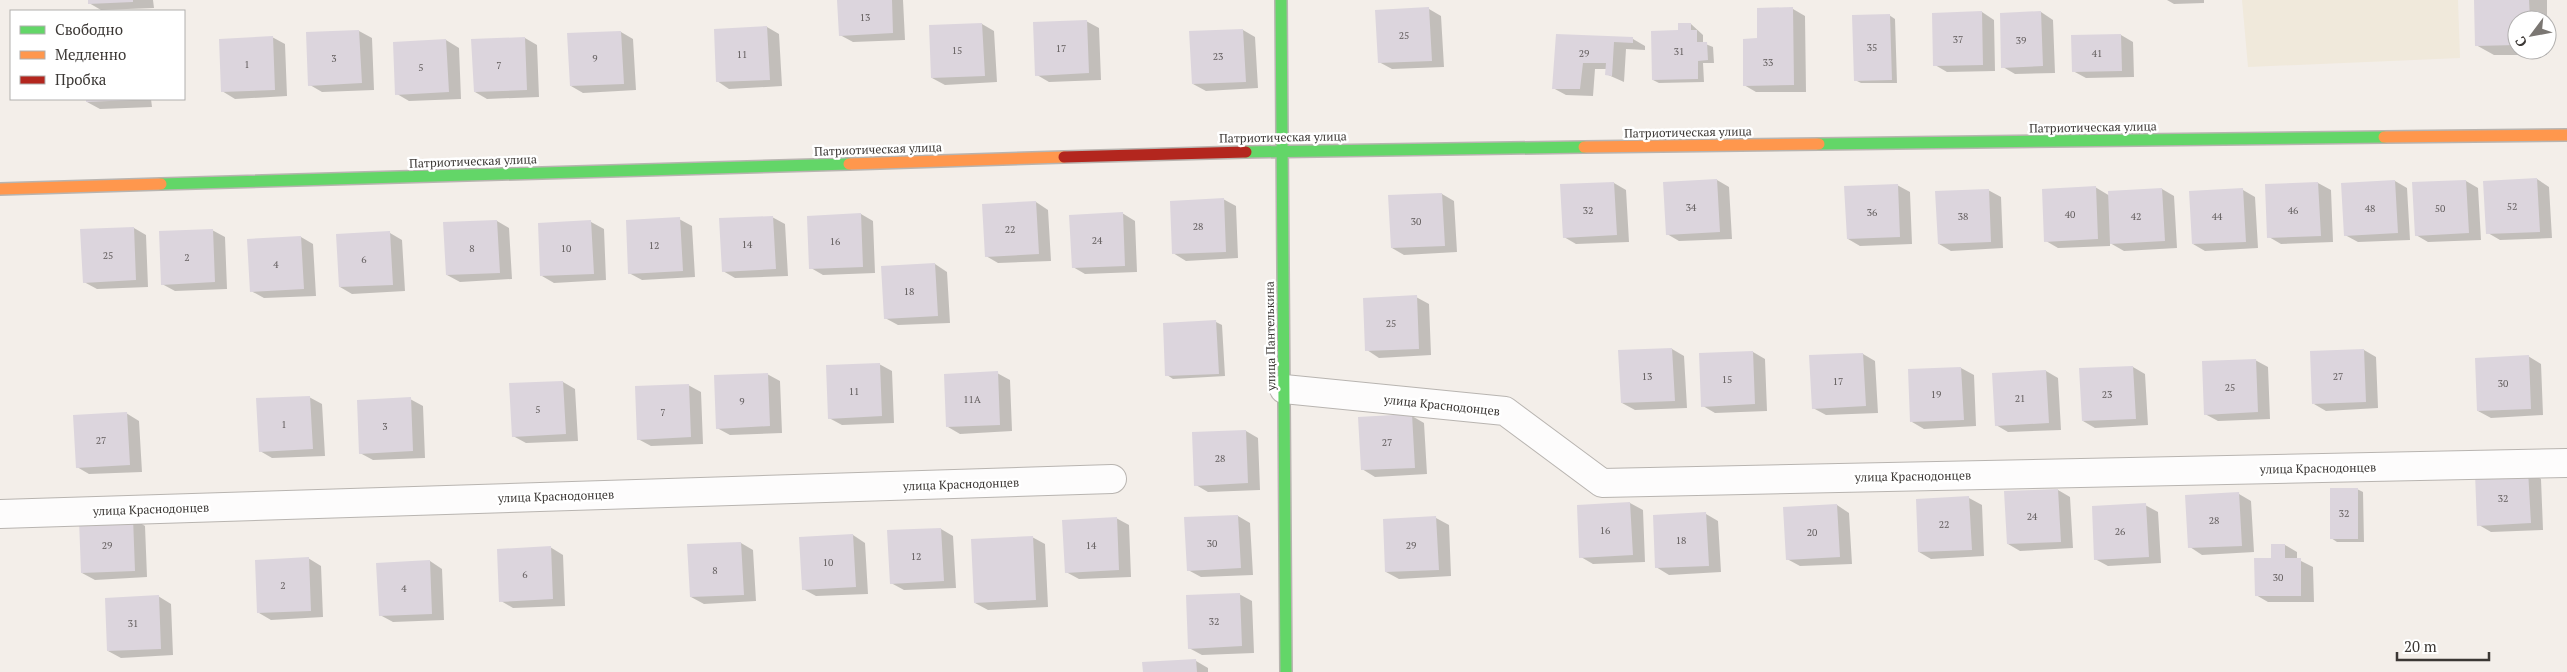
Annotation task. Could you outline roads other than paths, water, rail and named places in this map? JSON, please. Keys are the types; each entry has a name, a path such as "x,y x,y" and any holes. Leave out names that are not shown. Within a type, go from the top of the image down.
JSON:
{"street":[{"name":"улица Пантелькина","path":"1281,0 1286,672"},
{"name":"Патриотическая улица","path":"0,189 1281,151 2567,136"},
{"name":"улица Краснодонцев","path":"1284,389 1504,411 1602,483 2567,463"},
{"name":"улица Краснодонцев","path":"0,514 1112,479"}]}
